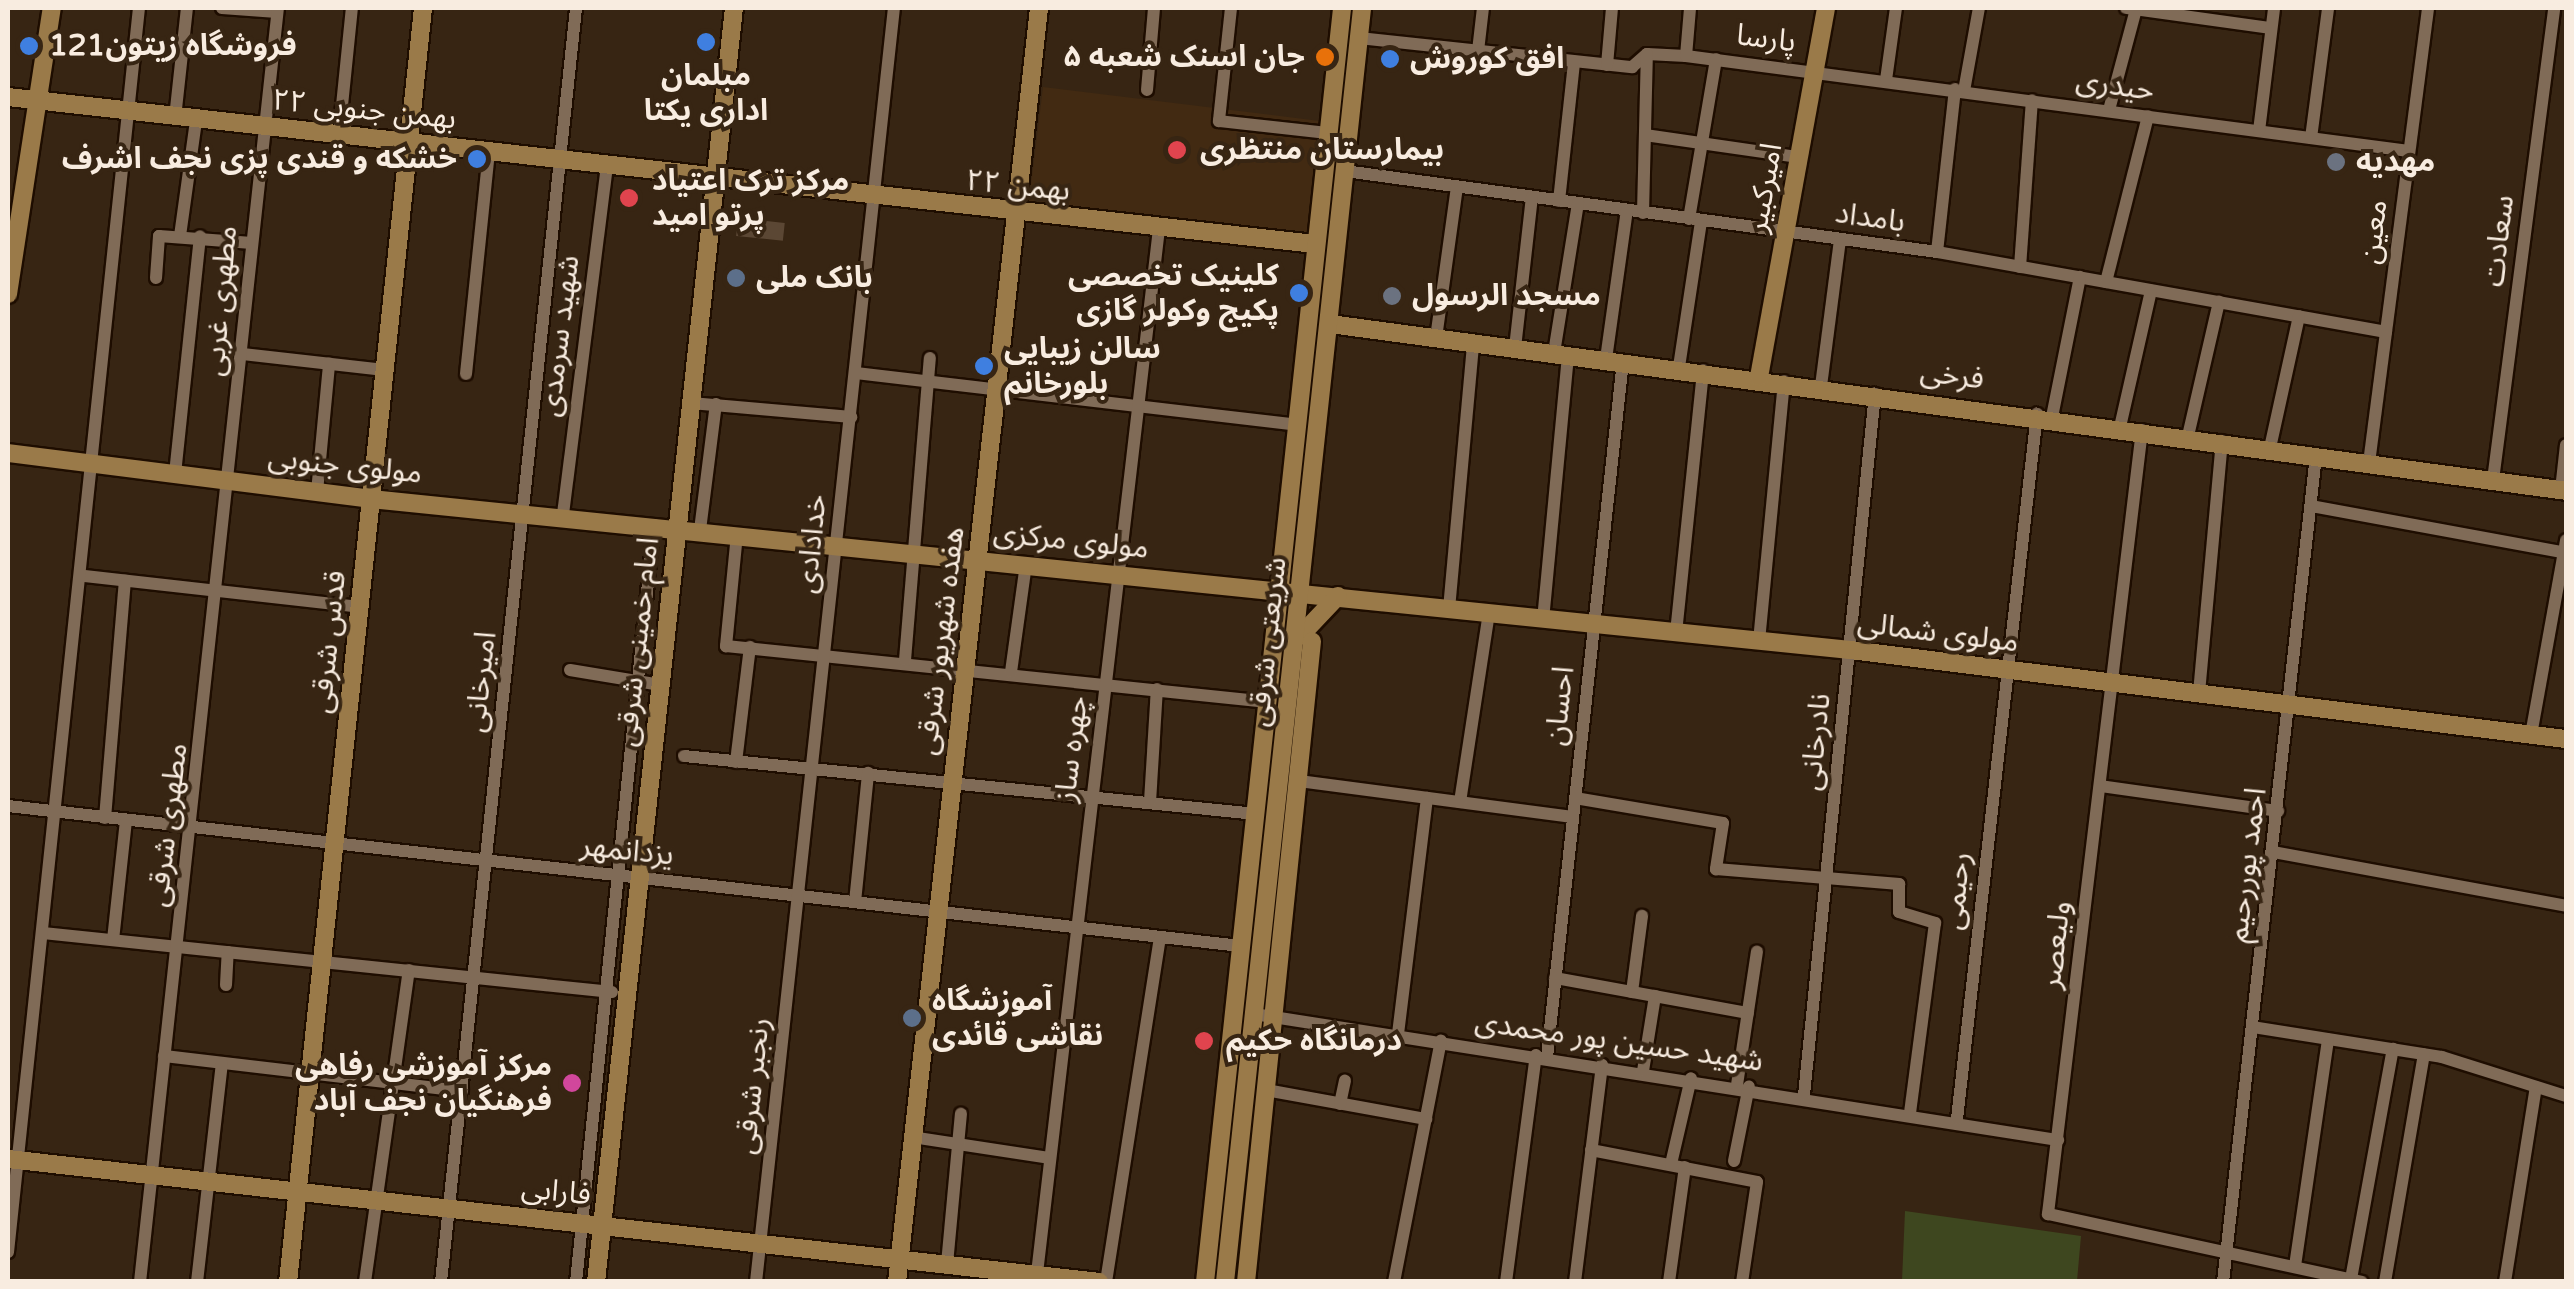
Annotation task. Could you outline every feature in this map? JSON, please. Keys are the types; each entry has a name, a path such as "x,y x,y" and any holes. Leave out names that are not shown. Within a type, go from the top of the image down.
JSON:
{"street":[{"path":"8,294 52,8"},
{"path":"8,1252 12,1160 84,576 139,8"},
{"path":"175,118 188,8"},
{"path":"222,8 277,10"},
{"path":"339,135 352,8"},
{"name":"قدس شرقی","path":"288,1282 423,8"},
{"name":"امیرخانی","path":"440,1282 526,510 576,8"},
{"name":"امام خمینی شرقی","path":"596,1282 592,1224 618,993 640,878 734,8"},
{"name":"خدادادی","path":"799,895 894,8"},
{"name":"هفده شهریور شرقی","path":"897,1282 1040,8"},
{"path":"1146,90 1154,8"},
{"path":"1231,8 1219,121 1328,133"},
{"name":"شریعتی شرقی","path":"1205,1282 1342,8"},
{"name":"شریعتی شرقی","path":"1246,1282 1299,781 1292,668 1304,644 1301,592 1362,8"},
{"path":"1478,51 1483,8"},
{"path":"1607,65 1612,8"},
{"path":"1686,56 1690,8"},
{"name":"امیرکبیر","path":"1759,377 1826,8"},
{"path":"1886,80 1896,8"},
{"path":"1938,252 1960,90 1980,8"},
{"path":"2126,8 2271,28"},
{"path":"2259,131 2274,8"},
{"path":"2311,138 2328,8"},
{"name":"معین","path":"2369,462 2428,8"},
{"name":"سعادت","path":"2493,480 2554,8"},
{"path":"2110,110 2136,9"},
{"name":"مطهری غربی","path":"229,481 277,10"},
{"name":"پارسا","path":"1359,38 1632,67 1647,54 1814,70"},
{"path":"1643,212 1647,54"},
{"path":"1679,368 1702,144 1716,59"},
{"path":"1559,201 1574,62"},
{"name":"حیدری","path":"1814,70 2410,151"},
{"name":"۲۲ بهمن جنوبی","path":"8,97 715,176"},
{"path":"2020,267 2032,100"},
{"path":"2106,282 2148,116"},
{"path":"180,236 196,120"},
{"path":"1644,135 1798,157"},
{"path":"466,374 489,151"},
{"name":"شهید سرمدی","path":"562,514 607,164"},
{"name":"بامداد","path":"1345,171 1938,252 2386,332"},
{"name":"۲۲ بهمن","path":"715,176 1016,215 1315,244"},
{"path":"1436,338 1457,187"},
{"path":"1515,348 1532,197"},
{"path":"1543,620 1561,354 1578,204"},
{"name":"احسان","path":"1506,1282 1555,978 1594,624 1627,210"},
{"name":"چهره ساز","path":"1036,1278 1159,228"},
{"path":"156,278 160,236 252,242"},
{"path":"175,474 200,236"},
{"path":"1821,386 1840,239"},
{"name":"رحیمی","path":"1957,1119 2006,669 2044,416 2080,277"},
{"path":"2120,426 2151,290"},
{"path":"2188,436 2219,302"},
{"path":"2270,448 2299,316"},
{"name":"فرخی","path":"1330,324 1759,377 2564,491"},
{"path":"1449,608 1473,343"},
{"path":"242,354 385,370"},
{"path":"905,660 914,616 908,551 930,358"},
{"path":"317,492 329,364"},
{"path":"1676,632 1702,370"},
{"path":"856,373 1297,425"},
{"path":"1759,641 1784,381"},
{"name":"نادرخانی","path":"1804,1094 1876,394"},
{"path":"691,402 851,417"},
{"path":"700,530 716,404"},
{"name":"ولیعصر","path":"2142,430 2048,1214 2227,1249"},
{"path":"2198,693 2222,442"},
{"path":"2564,491 2566,445"},
{"name":"مولوی جنوبی","path":"8,454 371,500 526,510 678,528"},
{"name":"احمد پوررحیم","path":"2223,1282 2291,705 2316,455"},
{"name":"مطهری شرقی","path":"140,1282 148,1174 195,828 229,481"},
{"path":"1290,492 1311,496"},
{"path":"2311,506 2566,548 2531,735"},
{"path":"43,933 618,993 620,876 654,525"},
{"name":"مولوی مرکزی","path":"678,528 1301,592"},
{"path":"737,534 726,646 966,666 1268,702"},
{"path":"1011,672 1026,564"},
{"path":"84,576 360,607"},
{"path":"105,818 125,581"},
{"name":"مولوی شمالی","path":"1301,592 1850,650 2566,739"},
{"path":"1295,725 1310,617 1338,596"},
{"path":"1460,802 1489,613"},
{"path":"736,762 750,647"},
{"path":"1272,666 1292,668"},
{"path":"570,670 661,685"},
{"path":"1150,802 1157,689"},
{"name":"شریعتی شرقی","path":"1226,1282 1254,1014 1295,725"},
{"path":"684,756 1256,814"},
{"path":"856,902 868,774"},
{"path":"1299,781 1573,817"},
{"path":"2100,786 2278,811"},
{"path":"1398,1034 1427,798"},
{"path":"1575,798 1722,824 1716,868 1826,882 1899,884 1898,912 1935,923 1910,1112"},
{"name":"یزدانمهر","path":"8,806 1241,946"},
{"path":"112,940 126,820"},
{"path":"2274,852 2566,906"},
{"name":"رنجبر شرقی","path":"756,1282 799,895"},
{"path":"1632,992 1642,916"},
{"path":"1106,1282 1160,939"},
{"path":"1734,1161 1757,951"},
{"path":"226,986 228,952"},
{"path":"365,1282 409,970"},
{"path":"1555,978 1748,1013"},
{"path":"1644,1071 1654,996"},
{"name":"شهید حسین پور محمدی","path":"1254,1014 1804,1094 2058,1140"},
{"path":"2253,1028 2424,1054 2566,1096"},
{"path":"2295,1266 2328,1039"},
{"path":"1394,1282 1440,1041"},
{"path":"2227,1249 2357,1280 2392,1050"},
{"path":"2385,1282 2424,1054"},
{"path":"164,1056 462,1091"},
{"path":"197,1282 222,1063"},
{"path":"1574,1282 1602,1065"},
{"path":"1670,1282 1678,1166 1691,1078"},
{"path":"1340,1104 1345,1080"},
{"path":"2505,1282 2536,1088"},
{"path":"1266,1090 1426,1119"},
{"path":"947,1264 961,1114"},
{"path":"912,1137 1049,1158"},
{"path":"1591,1150 1756,1182 1742,1282"},
{"name":"فارابی","path":"12,1160 947,1264 1036,1278 1099,1282"},
{"path":"576,1282 592,1224"}],"shaded area":[{"name":"بیمارستان منتظری","path":"1043,87 1322,121 1308,235 1029,201"}],"green space":[{"path":"1905,1211 2081,1236 2077,1281 1902,1281"}],"building":[{"path":"738,218 785,223 783,241 736,236"}],"place":[{"name":"مبلمان اداری یکتا","path":"706,42"},
{"name":"فروشگاه زیتون121","path":"29,46"},
{"name":"جان اسنک شعبه ۵","path":"1325,57"},
{"name":"افق کوروش","path":"1390,59"},
{"name":"بیمارستان منتظری","path":"1177,150"},
{"name":"خشکه و قندی پزی نجف اشرف","path":"477,159"},
{"name":"مهدیه","path":"2336,162"},
{"name":"مرکز ترک اعتیاد پرتو امید","path":"629,198"},
{"name":"بانک ملی","path":"736,278"},
{"name":"کلینیک تخصصی پکیج وکولر گازی","path":"1299,293"},
{"name":"مسجد الرسول","path":"1392,296"},
{"name":"سالن زیبایی بلورخانم","path":"984,366"},
{"name":"آموزشگاه نقاشی قائدی","path":"912,1018"},
{"name":"درمانگاه حکیم","path":"1204,1041"},
{"name":"مرکز آموزشی رفاهی فرهنگیان نجف آباد","path":"572,1083"}]}
